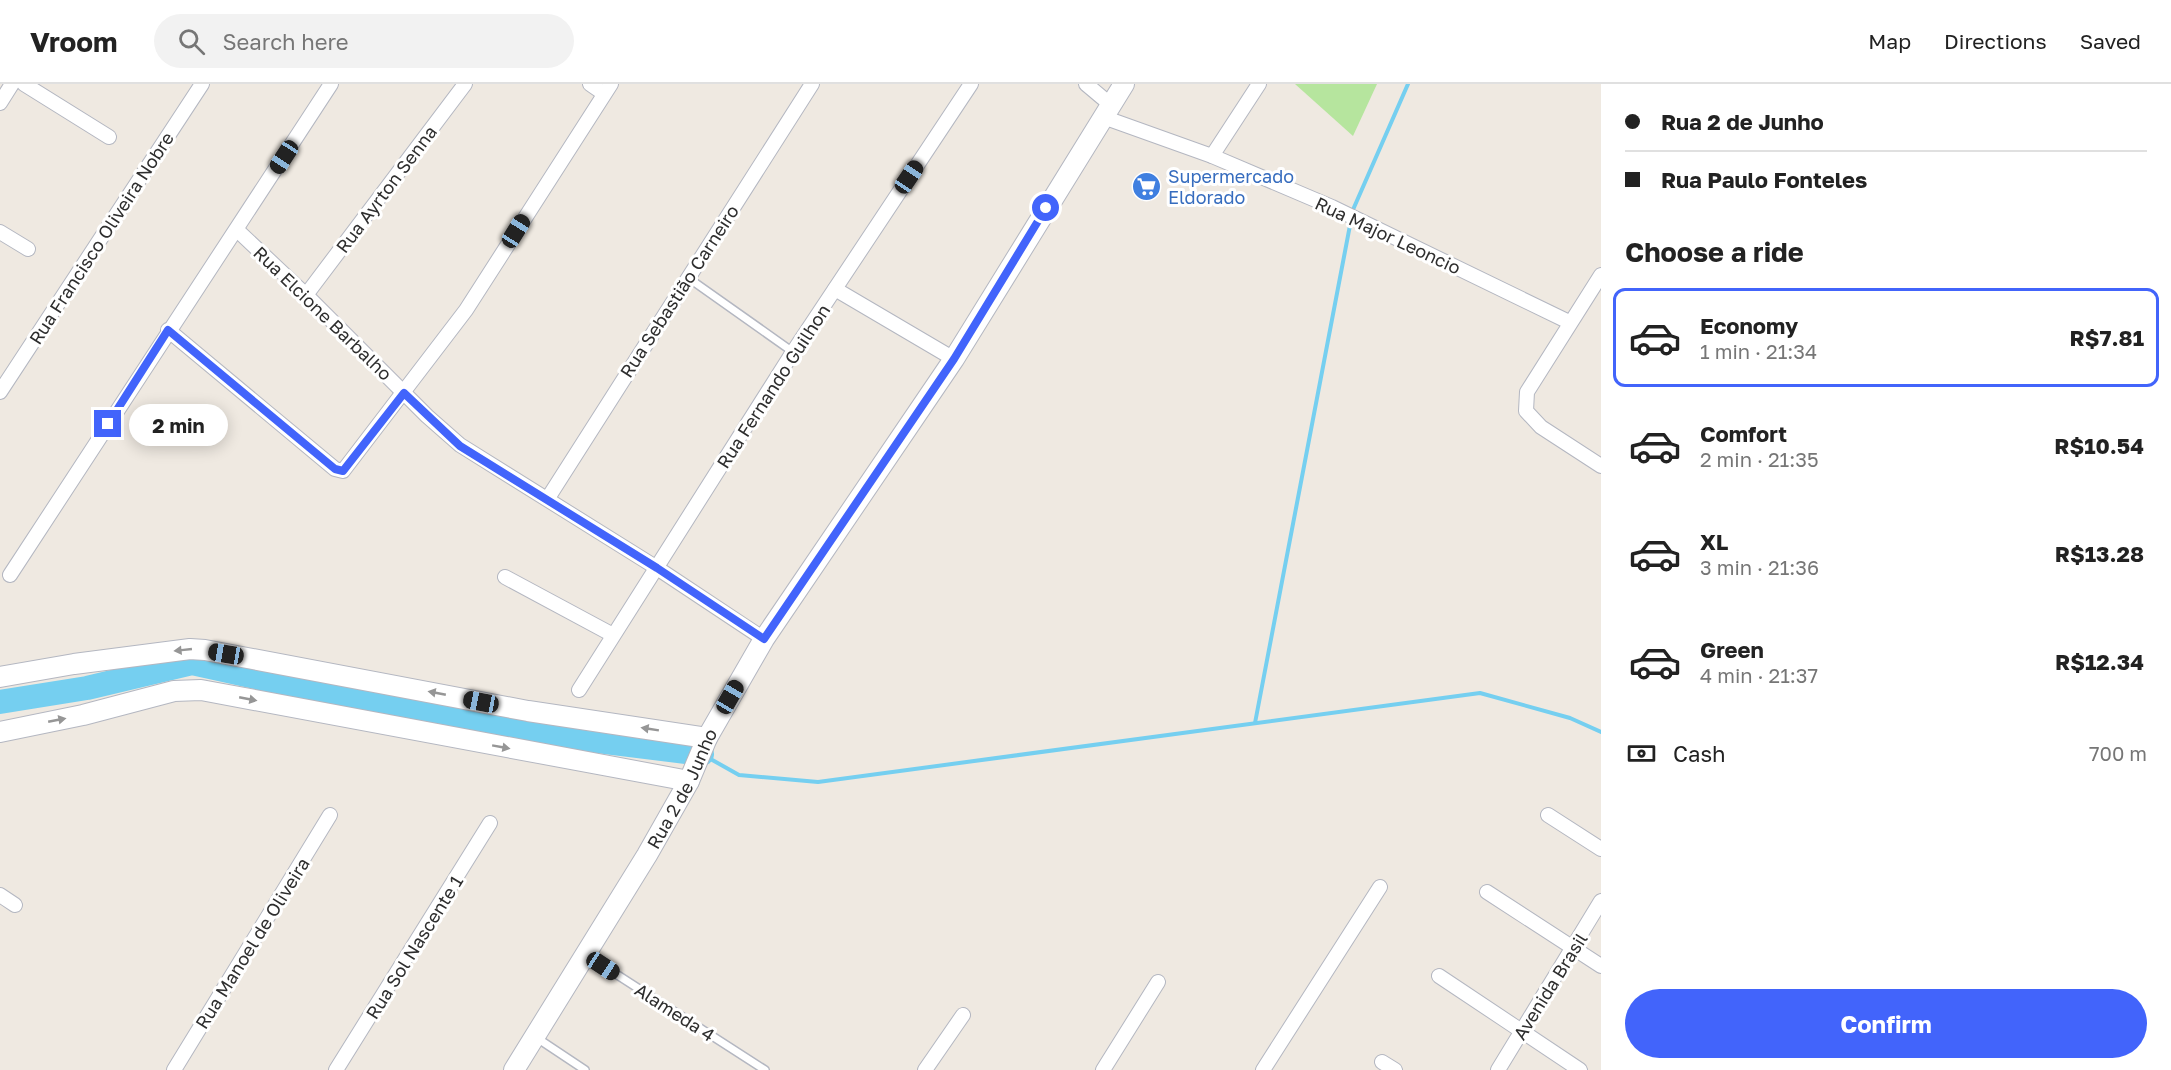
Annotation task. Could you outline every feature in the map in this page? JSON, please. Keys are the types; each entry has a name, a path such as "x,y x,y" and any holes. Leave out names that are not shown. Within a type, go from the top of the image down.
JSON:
{"street":[{"path":"0,104 12,84"},
{"path":"24,84 109,137"},
{"name":"Rua Francisco Oliveira Nobre","path":"0,392 202,84"},
{"path":"10,575 168,330 237,230 331,84"},
{"name":"Rua Ayrton Senna","path":"306,295 465,84"},
{"path":"168,330 335,469 343,471 466,310 607,88 590,84"},
{"name":"Rua Sebastião Carneiro","path":"548,498 812,84"},
{"name":"Rua Fernando Guilhon","path":"579,690 793,352 971,84"},
{"name":"Rua Major Leoncio","path":"1086,84 1107,111 1332,207 1569,322"},
{"name":"Rua 2 de Junho","path":"514,1070 586,955 689,781 707,738 764,639 954,359 1124,84"},
{"path":"1212,156 1259,84"},
{"name":"Rua Elcione Barbalho","path":"237,230 460,446 548,498 764,639"},
{"path":"0,232 28,249"},
{"path":"1601,275 1569,322 1527,392 1526,411 1542,427 1601,466"},
{"path":"835,289 954,359"},
{"path":"505,577 613,634"},
{"path":"0,677 74,664 190,649 205,650 528,711 707,738"},
{"path":"0,732 83,715 174,692 201,690 689,781"},
{"name":"Rua Manoel de Oliveira","path":"174,1070 330,815"},
{"path":"1548,815 1601,849"},
{"name":"Rua Sol Nascente 1","path":"336,1070 490,823"},
{"path":"1263,1070 1380,887"},
{"path":"1487,892 1601,966"},
{"path":"0,895 15,906"},
{"name":"Avenida Brasil","path":"1498,1070 1601,901"},
{"path":"1439,976 1580,1070"},
{"path":"1103,1070 1158,982"},
{"path":"925,1070 963,1015"},
{"path":"1382,1062 1395,1070"}],"lane":[{"path":"687,277 793,352"},
{"name":"Alameda 4","path":"586,955 765,1070"},
{"path":"534,1037 585,1070"}],"green space":[{"path":"1295,84 1377,84 1353,136"}],"waterway":[{"path":"1352,212 1408,84"},
{"path":"1255,723 1351,220"},
{"path":"0,702 87,688 192,663 344,697 421,709 516,731 702,754"},
{"path":"707,757 739,775 818,782 1480,693 1570,718 1601,732"}],"place":[{"name":"Supermercado Eldorado","path":"1147,186"}],"route":[{"path":"108,424 168,330 335,469 343,471 404,393 460,446 512,479 548,498 764,639 954,359 1046,208"}]}
